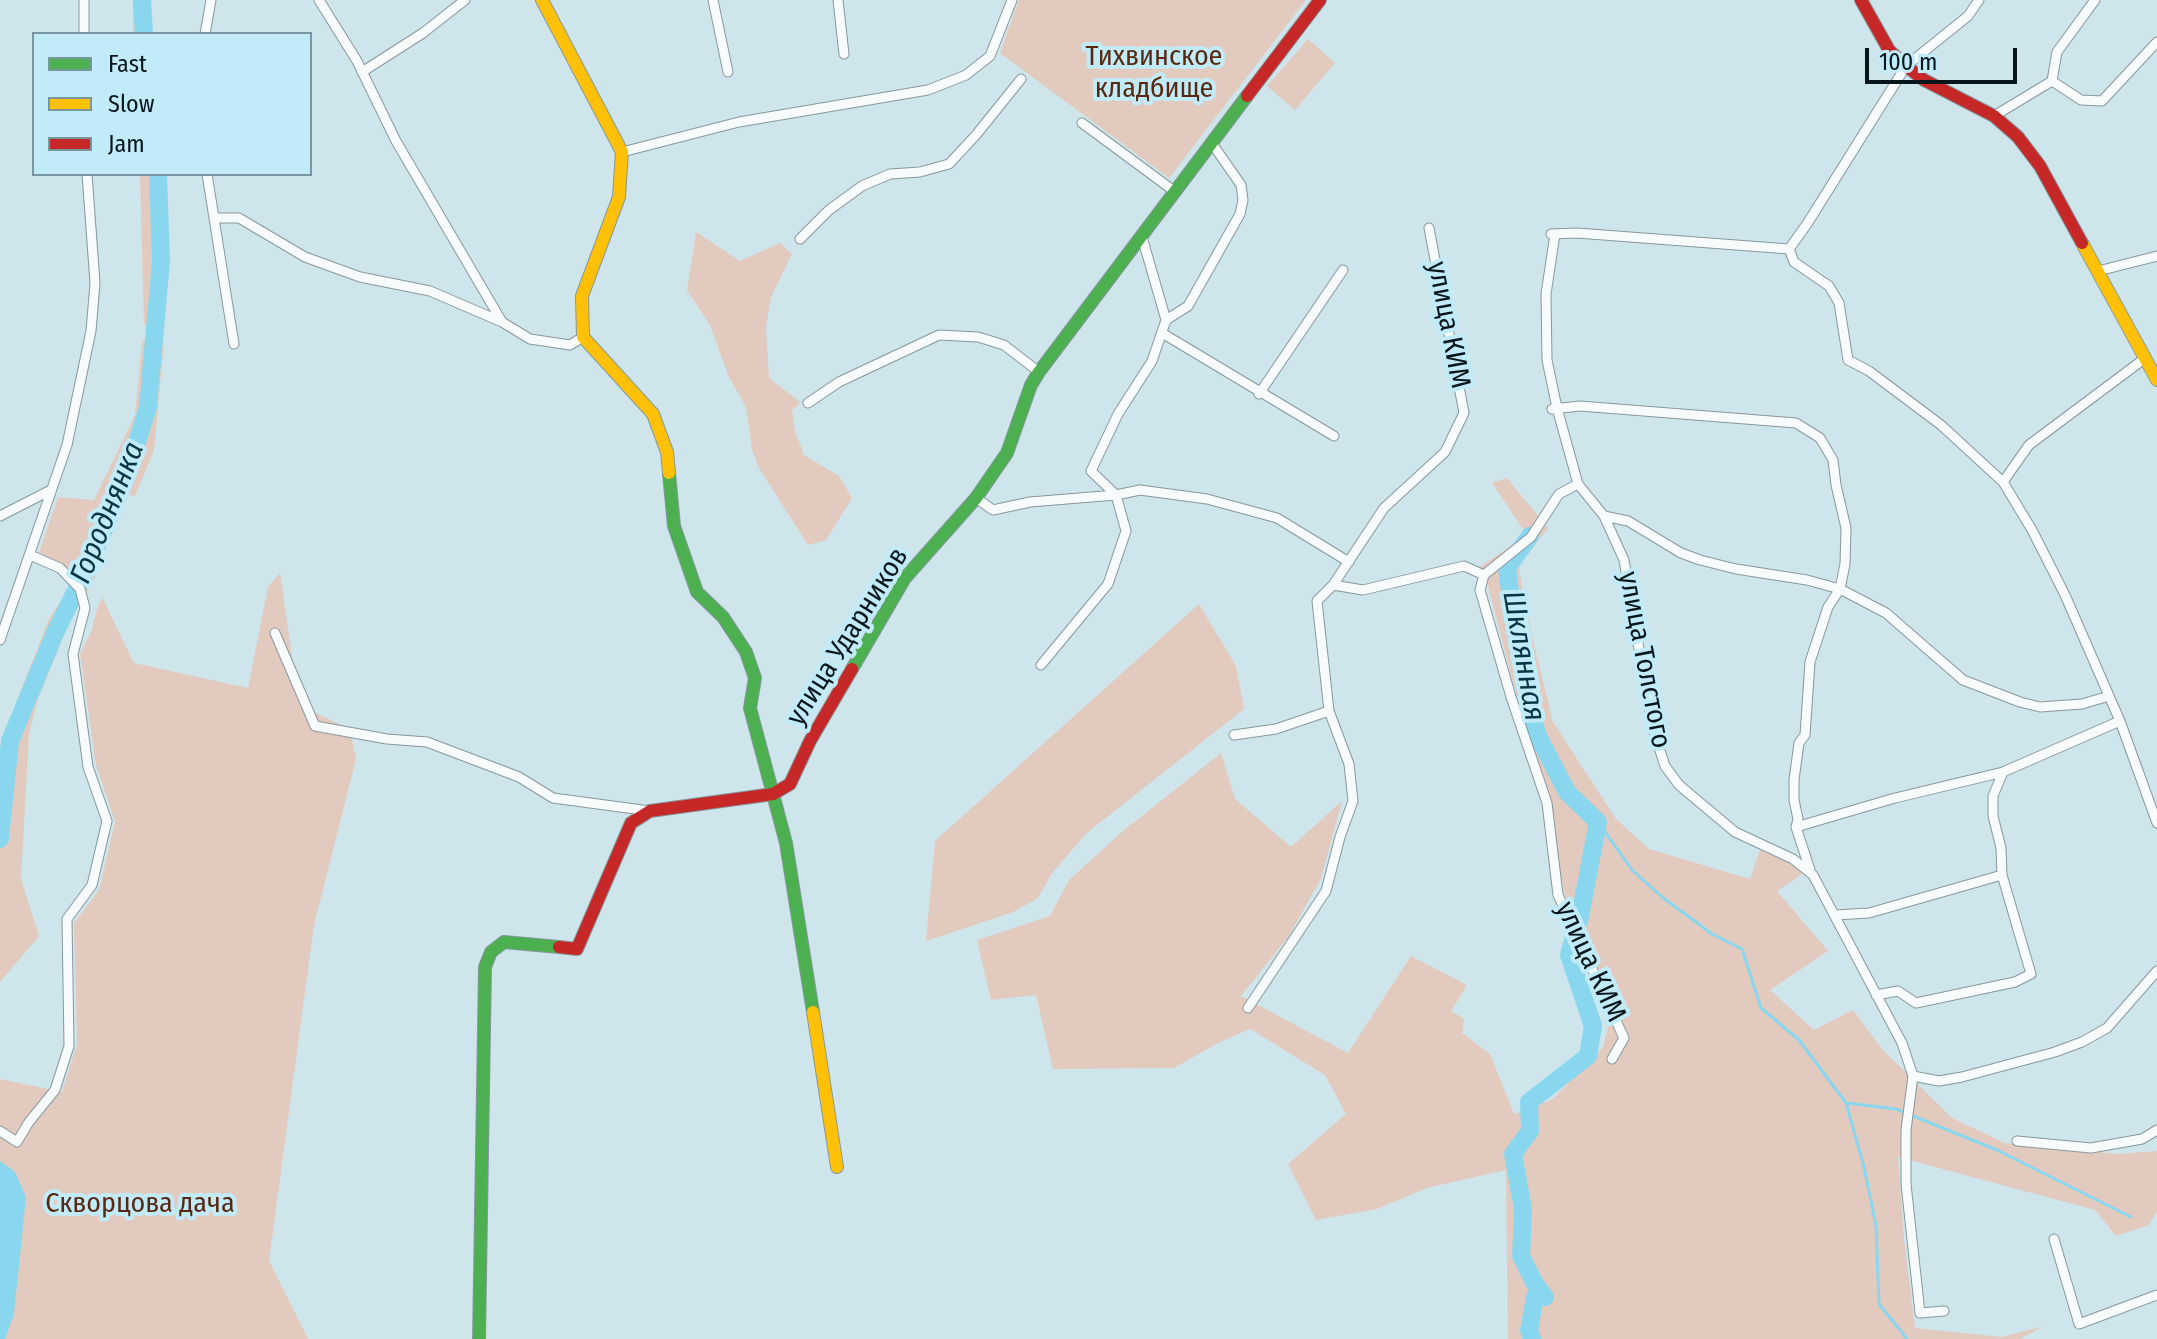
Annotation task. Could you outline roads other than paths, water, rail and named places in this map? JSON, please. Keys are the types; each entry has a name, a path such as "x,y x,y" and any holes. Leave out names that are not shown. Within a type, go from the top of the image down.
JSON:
{"street":[{"path":"84,0 84,32"},
{"path":"205,32 211,0"},
{"path":"319,0 362,72 396,141 502,322"},
{"path":"362,72 423,33 465,0"},
{"path":"542,0 622,152 619,197 582,296 583,337 653,414 667,452 674,526 697,592 723,617 746,652 755,678 750,708 786,843 837,1167"},
{"path":"713,0 728,72"},
{"path":"838,0 844,54"},
{"path":"622,152 739,122 928,90 966,75 990,56 1012,0"},
{"name":"улица Ударников","path":"773,794 790,784 810,741 905,578 976,498 1007,453 1031,385 1039,372 1320,0"},
{"path":"1861,0 1889,50 1906,66 1924,80 1994,116 2018,137 2040,166 2157,380"},
{"path":"1979,0 1968,16 1906,66 1789,249 1794,262 1829,286 1839,303 1848,360 1869,371 1941,425 2003,482 2065,595 2120,721 2157,823"},
{"path":"1994,116 2052,81 2057,52 2095,0"},
{"path":"2052,81 2081,100 2102,101 2157,42"},
{"path":"800,239 829,210 862,186 890,174 920,172 949,164 1021,79"},
{"path":"1082,123 1174,191"},
{"path":"1166,320 1188,306 1240,214 1243,200 1241,185 1211,142"},
{"path":"0,640 67,445 91,331 95,283 87,176"},
{"path":"207,176 234,344"},
{"path":"216,218 239,218 305,257 360,277 430,291 502,322 530,339 570,345 583,337"},
{"name":"улица КИМ","path":"1248,1008 1326,891 1353,801 1349,764 1329,711 1317,601 1333,585 1384,508 1445,452 1464,413 1429,228"},
{"name":"улица Толстого","path":"1789,249 1577,233 1553,234 1546,294 1547,360 1554,408 1577,484 1604,516 1624,560 1652,726 1665,766 1679,785 1735,832 1793,859 1813,875 1902,1043 1913,1076 1907,1121 1906,1184 1920,1313 1944,1311"},
{"path":"1041,665 1108,584 1126,531 1116,495 1091,471 1118,414 1152,361 1166,320 1142,237"},
{"path":"2098,271 2157,256"},
{"path":"1259,394 1343,270"},
{"path":"1162,333 1259,394 1334,436"},
{"path":"808,403 839,382 939,335 978,337 1004,345 1039,372"},
{"path":"2003,482 2029,445 2144,359"},
{"path":"1554,408 1580,406 1796,423 1820,438 1833,460 1846,528 1845,564 1840,589 1828,607 1810,662 1805,735 1799,743 1794,780 1796,827 1806,863 1813,875"},
{"path":"1333,585 1363,590 1464,566 1484,575 1531,537 1559,494 1577,484"},
{"path":"976,498 993,510 1030,502 1140,490 1207,499 1277,518 1349,562"},
{"path":"0,516 49,491"},
{"path":"1604,516 1628,521 1681,553 1700,560 1840,589 1886,613 1963,680 2020,702 2040,707 2082,704 2109,696"},
{"path":"0,1131 17,1142 55,1090 69,1046 67,919 92,885 107,821 88,767 73,654 85,608 80,589 60,568 30,555"},
{"name":"улица КИМ","path":"1484,575 1480,590 1511,697 1547,803 1558,895 1624,1038 1612,1059"},
{"path":"275,633 315,726 387,739 427,742 519,777 553,798 650,811 773,794"},
{"path":"1234,735 1276,729 1329,711"},
{"path":"1796,827 1895,798 2003,772 2120,721"},
{"path":"1876,995 1898,991 1916,1003 2015,982 2031,974 2002,875 2001,848 1993,816 1993,796 2003,772"},
{"path":"479,1339 485,967 491,952 504,942 577,949 631,823 650,811"},
{"path":"1835,915 1869,913 2002,875"},
{"path":"1913,1076 1939,1081 1962,1077 2082,1042 2107,1028 2157,971"},
{"path":"2017,1141 2091,1148 2142,1139 2157,1130"},
{"path":"2054,1239 2079,1324 2157,1295"}],"water":[{"path":"0,1161 15,1172 26,1197 14,1314 5,1339 0,1339"}],"waterway":[{"name":"Городнянка","path":"142,0 144,32"},
{"name":"Городнянка","path":"0,839 10,741 125,480 148,407 161,261 158,176"},
{"name":"Шклянная","path":"1530,536 1507,568 1515,628 1537,734 1567,792 1598,822 1580,916 1569,955 1593,1026 1588,1056 1529,1102 1530,1131 1513,1154 1523,1209 1521,1256 1545,1297 1535,1297 1529,1330 1532,1339"},
{"path":"1598,822 1632,870 1662,897 1712,934 1742,949 1761,1008 1799,1040 1846,1103 1876,1226 1879,1304 1907,1339"},
{"path":"1847,1103 1896,1109 1997,1150 2131,1217"}],"park label":[{"name":"Тихвинское кладбище","path":"1154,73"},
{"name":"Скворцова дача","path":"140,1204"}]}
